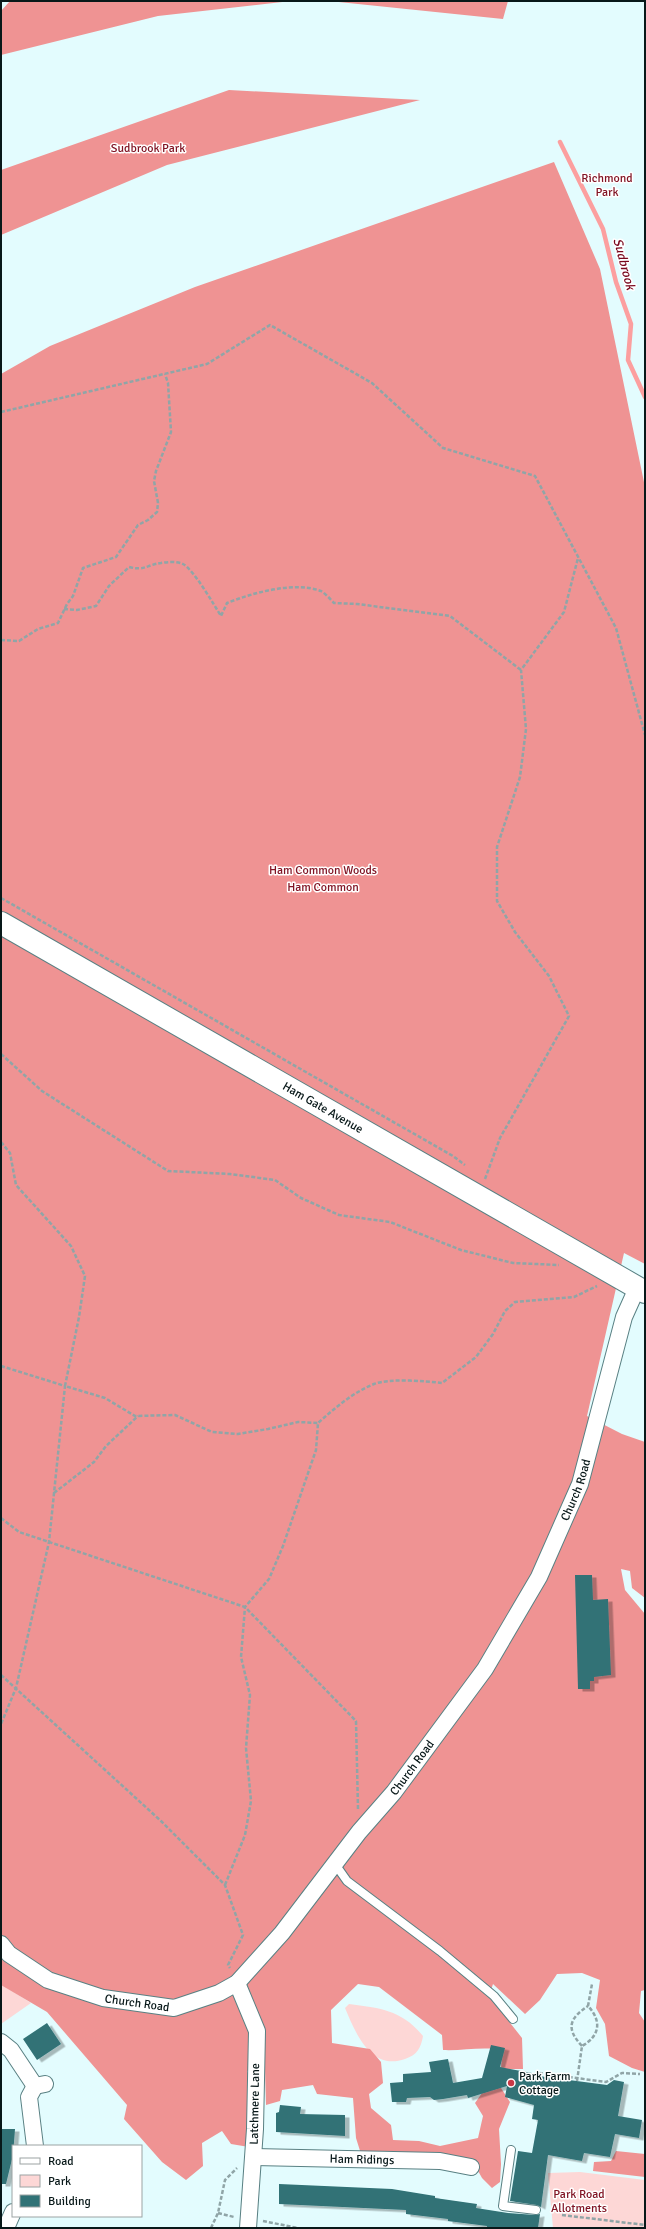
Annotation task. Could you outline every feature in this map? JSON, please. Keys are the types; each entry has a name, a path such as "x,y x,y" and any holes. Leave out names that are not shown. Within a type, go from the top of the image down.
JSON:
{"main road":[{"name":"Ham Gate Avenue","path":"1,923 641,1290"}],"street":[{"name":"Church Road","path":"1,1944 9,1954 48,1980 103,1998 174,2008 219,1993 237,1983 282,1933 359,1832 394,1792 485,1670 539,1578 580,1484 624,1317 641,1290"},
{"name":"Latchmere Lane","path":"237,1983 256,2031 254,2157 248,2223"},
{"path":"1,2042 11,2050 40,2085 29,2097 34,2145"},
{"name":"Ham Ridings","path":"254,2157 440,2161 471,2167"},
{"path":"6,2228 12,2214"}],"lane":[{"path":"335,1864 347,1881 440,1951 494,1996 513,2019"},
{"path":"511,2150 503,2206 536,2210"}],"path":[{"path":"1,412 207,364 270,325 372,383 443,448 535,476 616,628 645,735"},
{"path":"1,640 19,641 38,630 58,623 73,596 83,568 116,557 138,524 148,520 157,512 158,503 154,492 156,471 171,432 168,383 165,374"},
{"path":"478,1176 484,1182 500,1138 569,1016 549,976 515,932 498,901 497,847 520,777 526,729 521,670 564,612 578,558"},
{"path":"64,610 77,610 96,606 109,586 129,567 140,570 154,564 183,564 196,579 221,616 227,602 240,598 293,587 322,591 334,603 356,604 450,616 521,670"},
{"path":"1,898 453,1156 465,1166"},
{"path":"1,1054 42,1091 168,1171 230,1174 275,1180 301,1198 339,1215 390,1222 461,1250 513,1263 560,1265"},
{"path":"1,1142 10,1153 16,1185 71,1246 85,1276 65,1386 49,1542 16,1688 1,1724"},
{"path":"225,1885 245,1835 251,1801 246,1748 250,1696 241,1657 246,1607 269,1579 284,1546 316,1450 318,1423 341,1402 374,1384 415,1380 442,1383 476,1357 493,1334 505,1311 515,1302 574,1297 618,1276"},
{"path":"1,1366 105,1398 135,1416 175,1415 212,1432 238,1434 298,1422 318,1423"},
{"path":"54,1493 94,1462 106,1446 138,1416"},
{"path":"1,1518 19,1532 246,1607 356,1720 359,1832"},
{"path":"1,1675 161,1821 225,1885 243,1935 228,1965 237,1983"},
{"path":"582,2046 576,2039 572,2025 573,2018 588,2006 592,1984"},
{"path":"577,2079 582,2046 595,2035 598,2027 598,2019 588,2006"},
{"path":"539,2073 606,2082 622,2073 640,2074"},
{"path":"211,2228 218,2213 225,2180 236,2168 254,2157"},
{"path":"562,2215 645,2224"},
{"path":"248,2223 298,2228"}],"green space":[{"path":"10,1 291,1 158,16 1,55 1,11"},
{"path":"329,1 508,1 503,19"},
{"name":"Sudbrook Park","path":"229,90 420,100 167,165 1,235 1,170"},
{"name":"Ham Common Woods","path":"554,162 600,269 645,487 645,1264 624,1253 587,1416 622,1434 645,1442 645,1598 632,1588 630,1571 621,1569 625,1590 645,1614 645,1990 641,1991 639,2013 645,2022 645,2072 632,2068 609,2056 605,2024 596,2008 600,1980 582,1973 557,1974 540,2000 525,2014 493,1984 489,1996 522,2038 523,2069 501,2069 502,2050 487,2048 443,2050 442,2035 379,1987 358,1984 331,2010 332,2043 370,2049 381,2062 383,2083 369,2094 371,2108 391,2125 393,2140 419,2141 440,2146 478,2138 483,2116 475,2103 487,2086 501,2088 510,2102 499,2129 501,2164 500,2182 492,2188 482,2178 472,2160 361,2154 356,2138 353,2098 317,2094 313,2085 282,2090 280,2101 266,2105 265,2069 247,2071 254,2085 249,2147 231,2144 222,2131 202,2143 203,2166 186,2180 162,2162 124,2119 127,2105 47,2012 1,1985 1,374 50,346 195,287"},
{"path":"1,1984 31,2003 1,2024"},
{"path":"349,2004 380,2009 399,2016 407,2021 423,2036 418,2050 413,2055 405,2059 393,2061 383,2060 374,2055 366,2048 354,2029 345,2008"},
{"path":"616,2151 645,2154 645,2177 593,2171 594,2162 611,2161"},
{"name":"Park Road Allotments","path":"580,2172 645,2180 645,2228 553,2228 548,2173"}],"building":[{"path":"575,1575 592,1575 593,1600 608,1599 611,1675 594,1677 594,1681 590,1681 590,1689 578,1689"},
{"path":"47,2023 61,2044 37,2060 23,2039"},
{"path":"491,2045 505,2048 500,2067 532,2073 531,2075 607,2085 614,2080 624,2082 618,2116 642,2120 639,2138 615,2134 610,2157 584,2153 582,2161 548,2155 541,2207 537,2205 510,2201 518,2151 532,2153 538,2120 532,2119 534,2105 505,2097 507,2086 468,2098 467,2095 434,2100 430,2097 407,2098 406,2102 392,2102 390,2083 403,2082 403,2074 431,2072 429,2062 448,2059 453,2083 482,2078"},
{"path":"280,2105 301,2107 300,2114 345,2115 345,2136 276,2132 276,2113 279,2112"},
{"path":"1,2129 15,2129 14,2145 12,2145 12,2159 6,2184 1,2184"},
{"path":"279,2184 392,2189 435,2196 435,2198 477,2204 476,2208 508,2213 540,2214 538,2228 487,2228 487,2226 448,2221 448,2219 406,2214 406,2210 279,2204"}],"waterway":[{"name":"Sudbrook","path":"560,142 603,229 616,282 631,324 628,360 645,397"}],"place":[{"name":"Park Farm Cottage","path":"511,2083"}],"park label":[{"name":"Richmond Park","path":"607,185"},
{"name":"Ham Common","path":"323,887"}]}
